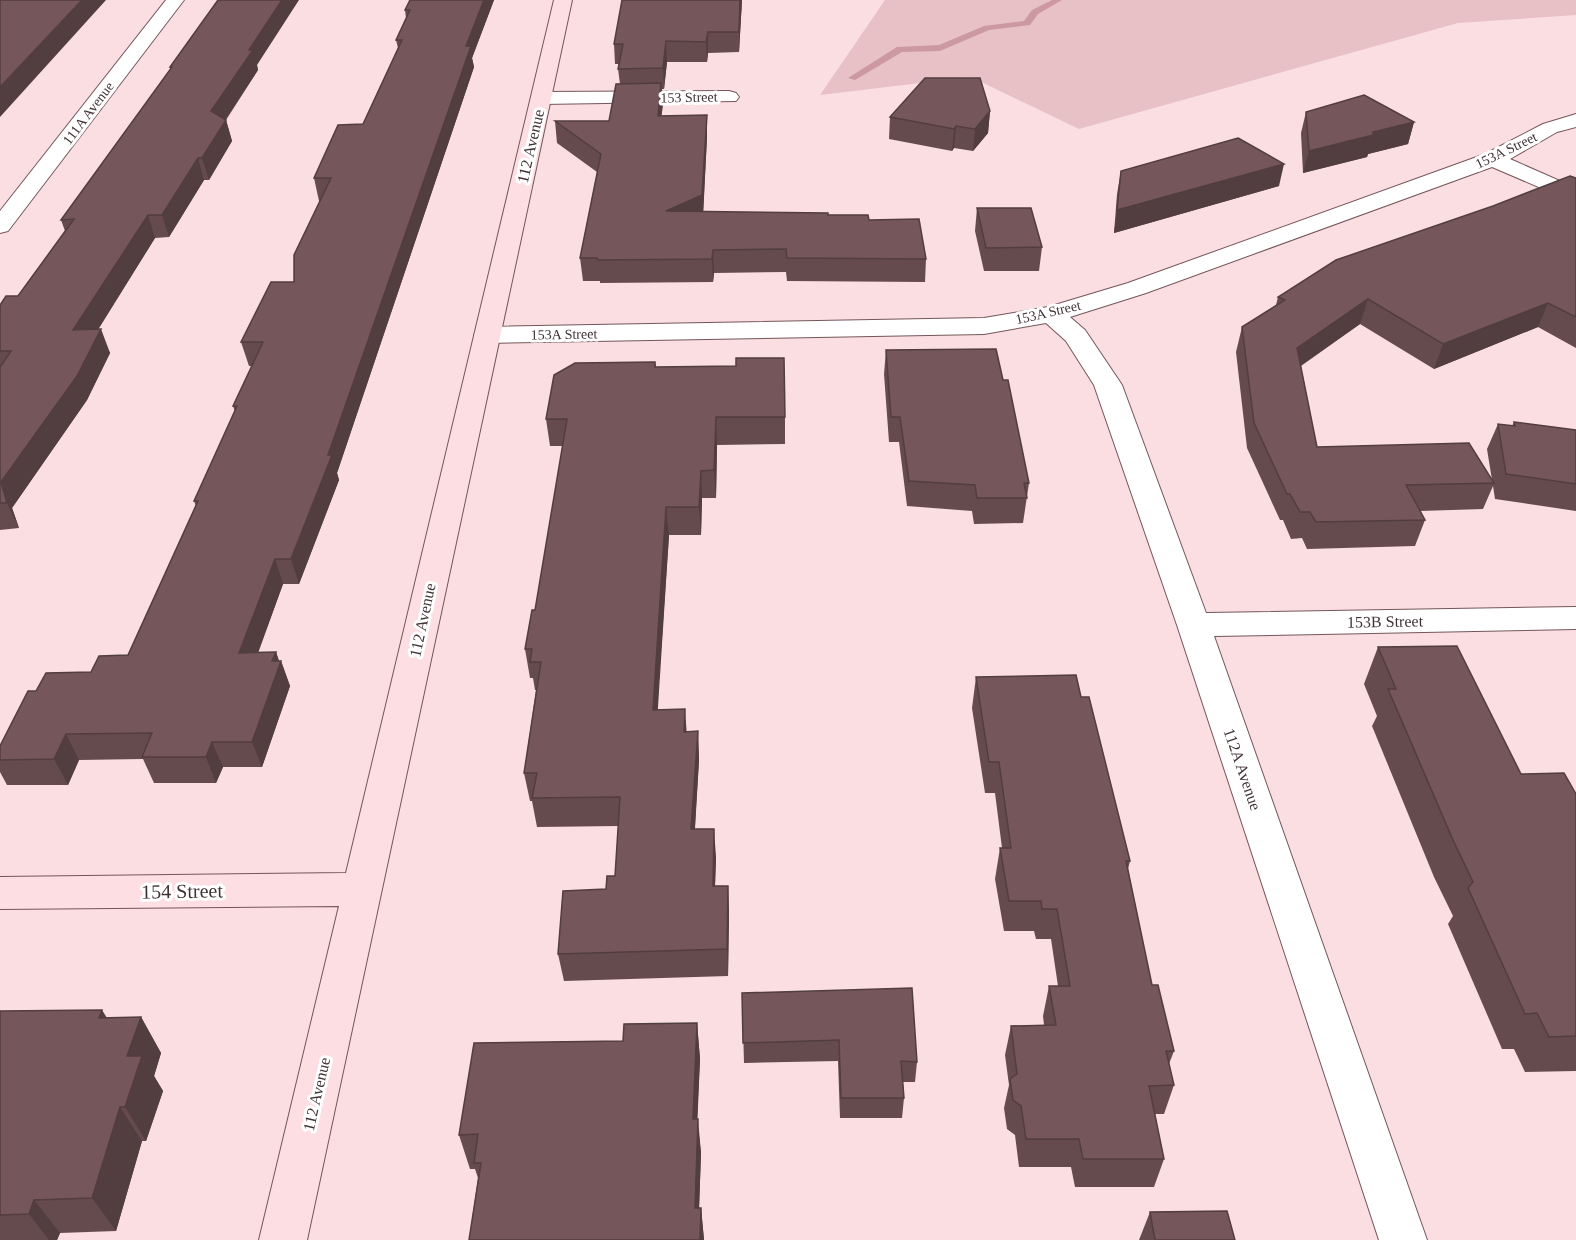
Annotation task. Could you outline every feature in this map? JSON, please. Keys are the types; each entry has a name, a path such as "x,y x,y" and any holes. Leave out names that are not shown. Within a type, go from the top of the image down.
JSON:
{"street":[{"name":"111A Avenue","path":"0,226 175,0"},
{"name":"112 Avenue","path":"283,1240 564,0"},
{"name":"153 Street","path":"541,98 729,97"},
{"name":"153A Street","path":"487,335 984,326 1053,314 1137,288 1493,159 1550,128 1576,120"},
{"path":"1493,159 1576,196"},
{"name":"112A Avenue","path":"1053,314 1076,336 1108,385 1194,625 1403,1240"},
{"name":"153B Street","path":"1194,625 1576,618"},
{"name":"154 Street","path":"0,893 363,889"}],"shaded area":[{"path":"885,0 1576,0 1576,15 1458,23 1079,129 971,77 820,95"}],"building":[{"path":"0,0 82,0 0,87"},
{"path":"218,0 282,0 249,50 253,50 211,111 226,120 202,158 198,158 162,215 148,215 73,330 101,329 77,376 1,482 7,503 0,503 0,367 11,351 0,351 0,305 6,296 18,296 74,219 61,220"},
{"path":"410,0 484,0 466,46 471,46 328,455 332,455 291,559 275,559 239,653 276,652 272,661 281,661 252,742 212,742 206,757 142,757 152,733 66,734 54,759 0,760 0,746 28,691 36,691 46,673 91,672 99,656 128,655 198,501 194,501 237,406 233,406 263,342 241,342 271,282 294,282 294,255 331,178 314,178 338,125 363,124 402,40 396,40 410,10 405,10"},
{"path":"622,0 740,0 739,32 708,32 706,42 666,41 663,68 618,69 623,44 614,44"},
{"path":"925,78 980,78 990,111 975,129 956,126 954,129 890,117"},
{"path":"661,83 658,116 707,115 702,195 666,211 828,213 828,215 868,215 869,220 919,219 926,259 787,258 786,249 713,250 712,259 598,260 597,258 580,258 601,154 555,121 609,121 616,84"},
{"path":"1364,95 1414,122 1309,151 1306,112"},
{"path":"1238,138 1284,164 1117,210 1121,171"},
{"path":"1570,176 1576,178 1576,317 1548,303 1443,344 1368,299 1297,348 1317,447 1469,443 1494,483 1406,485 1425,520 1316,522 1310,512 1300,512 1290,494 1287,494 1254,423 1242,327 1285,300 1278,297 1336,260 1493,206"},
{"path":"977,208 1031,208 1042,247 986,248"},
{"path":"996,349 1003,380 1008,380 1029,483 1024,483 1027,498 977,498 975,485 909,481 900,417 891,417 886,350"},
{"path":"736,358 784,358 785,417 716,417 714,470 701,471 699,507 666,507 653,710 685,709 684,732 698,731 691,829 714,829 713,886 728,886 727,949 558,954 563,891 606,889 607,876 615,876 620,797 532,798 537,773 524,773 541,662 530,662 532,649 525,649 532,610 535,610 567,419 546,419 554,375 575,363 655,362 655,367 736,366"},
{"path":"1514,422 1576,430 1576,484 1506,474 1498,424 1515,426"},
{"path":"1457,646 1521,774 1564,773 1576,794 1576,1036 1549,1037 1537,1013 1525,1014 1468,888 1473,882 1388,689 1396,689 1378,647"},
{"path":"1076,675 1081,697 1089,697 1130,861 1126,861 1152,985 1158,985 1174,1051 1166,1051 1174,1085 1149,1086 1164,1159 1083,1159 1079,1139 1026,1139 1021,1106 1013,1100 1010,1079 1017,1074 1011,1026 1056,1025 1049,986 1070,986 1057,909 1042,909 1041,901 1009,901 1000,848 1011,848 999,762 989,762 976,677"},
{"path":"912,988 917,1062 901,1061 904,1098 841,1098 839,1040 743,1043 742,993"},
{"path":"102,1010 99,1018 141,1017 127,1056 142,1056 125,1107 120,1107 92,1198 34,1200 29,1214 0,1215 0,1011"},
{"path":"697,1023 693,1119 698,1119 695,1208 701,1208 700,1240 469,1240 481,1163 474,1163 478,1134 459,1135 474,1043 623,1041 624,1024"},
{"path":"1227,1211 1235,1240 1155,1240 1150,1212"}],"waterway":[{"path":"852,78 900,49 940,48 987,28 1027,23 1035,12 1058,0"}]}
